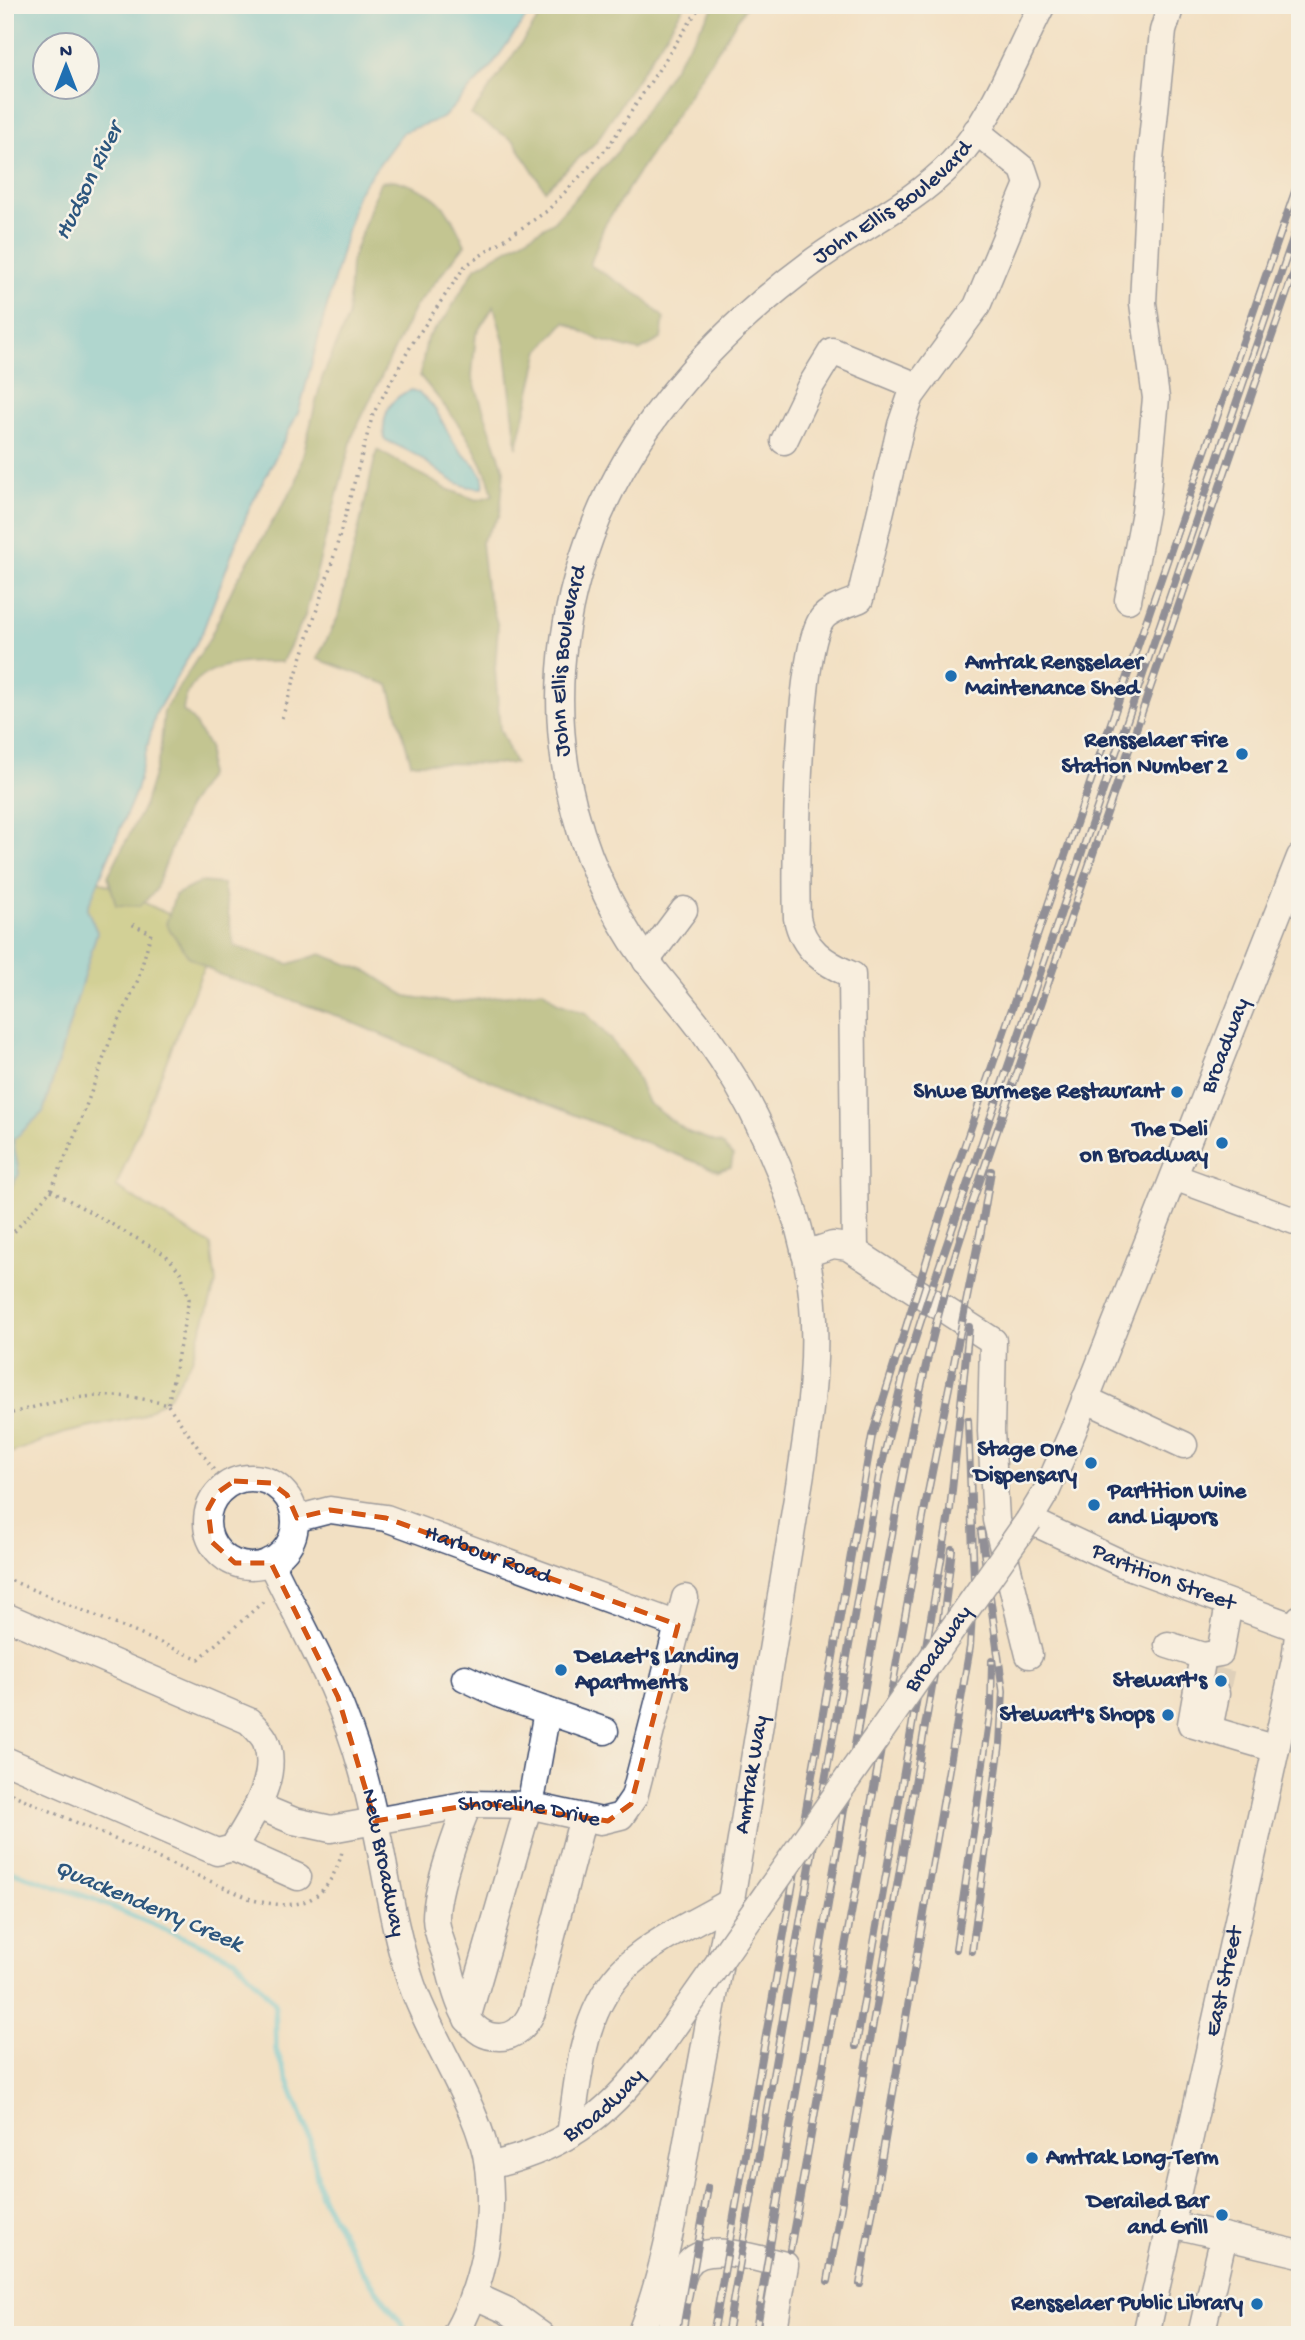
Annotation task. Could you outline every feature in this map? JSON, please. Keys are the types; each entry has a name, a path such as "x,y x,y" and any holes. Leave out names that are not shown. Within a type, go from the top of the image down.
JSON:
{"street":[{"name":"John Ellis Boulevard","path":"813,1345 813,1302 805,1254 783,1184 747,1099 705,1035 646,961 615,911 589,857 573,808 563,759 559,716 561,663 572,596 594,526 631,449 695,366 810,264 932,182 958,156 976,131 1042,5"},
{"path":"1128,600 1145,512 1156,398 1143,303 1150,160 1163,31 1171,5"},
{"path":"855,1251 852,975 826,964 799,928 796,897 799,768 813,636 825,615 860,599 901,425 918,386 976,306 1028,184 1023,169 976,131"},
{"path":"784,441 805,396 832,351 918,386"},
{"name":"Broadway","path":"488,2166 522,2157 570,2135 616,2102 663,2042 1029,1520 1060,1461 1300,857"},
{"path":"646,961 684,910"},
{"path":"1174,1177 1300,1223"},
{"path":"805,1254 833,1245 855,1251 993,1341 992,1431 996,1520 1030,1655"},
{"name":"Amtrak Way","path":"640,2335 677,2196 732,1901 804,1454 813,1345"},
{"path":"1085,1399 1184,1444"},
{"path":"244,1478 271,1483 287,1495 295,1519 289,1543 270,1561 253,1566 235,1563 218,1551 208,1532 208,1509 225,1486 244,1478"},
{"name":"Harbour Road","path":"295,1519 330,1510 386,1517 678,1625"},
{"name":"Partition Street","path":"1029,1520 1123,1564 1230,1604 1299,1625"},
{"name":"New Broadway","path":"270,1561 317,1650 338,1697 358,1755 375,1821 406,1966 428,2026 480,2134 488,2166"},
{"name":"Shoreline Drive","path":"258,1806 317,1828 340,1829 469,1804 528,1805 601,1821 615,1819 631,1804 685,1598"},
{"path":"1230,1604 1215,1659 1191,1724 1276,1749"},
{"path":"5,1616 248,1721 266,1740 271,1764 258,1806 233,1848"},
{"name":"East Street","path":"1146,2335 1276,1749 1295,1660 1299,1625"},
{"path":"1168,1645 1215,1659"},
{"path":"466,1678 501,1695 606,1731"},
{"path":"1209,1729 1216,1694"},
{"path":"467,2018 528,1805 547,1711"},
{"path":"5,1760 217,1852 233,1848 298,1877"},
{"path":"469,1804 460,1825 436,1919 467,2018 481,2032 496,2037 510,2036 529,2019 583,1817"},
{"path":"570,2135 590,2023 615,1978 644,1953 732,1901"},
{"path":"455,2335 473,2295 486,2239 488,2166"},
{"path":"1171,2224 1300,2254"},
{"path":"1201,2335 1224,2236"},
{"path":"669,2335 688,2265 698,2256 718,2252 785,2265 773,2335"},
{"path":"473,2295 506,2310 541,2335"}],"path":[{"path":"282,718 334,556 373,414 412,344 465,266 547,211 608,147 701,5"},
{"path":"5,1242 51,1190 78,1128 111,1038 138,980 151,933 129,923"},
{"path":"51,1190 166,1255 181,1273 189,1298 168,1405"},
{"path":"5,1415 59,1400 116,1394 168,1405 225,1486"},
{"path":"5,1578 199,1659 266,1599"}],"highlighted area":[{"path":"234,1481 271,1483 287,1495 297,1518 330,1510 386,1518 678,1625 631,1804 608,1821 483,1803 375,1821 338,1697 271,1563 235,1563 212,1542 208,1509 217,1493"}],"green space":[{"path":"548,5 685,5 596,142 545,190 514,141 471,115"},
{"path":"715,5 747,5 604,226 590,265 642,297 664,318 661,339 639,351 599,340 565,322 540,350 517,448 505,346 494,306 476,334 472,376 504,470 500,515 481,542 486,587 498,626 495,669 500,729 515,764 411,763 389,685 317,659 338,617 377,450 447,489 477,500 493,495 473,447 420,376 427,338 446,317 475,268 553,222 619,150"},
{"path":"394,180 421,190 439,202 465,245 415,307 353,435 305,616 282,662 235,664 220,668 195,682 187,695 183,711 192,719 209,747 208,776 188,806 155,891 140,906 116,905 108,876 144,806 160,754 164,710 209,640 234,585 296,483 322,378 348,317 351,262 380,182"},
{"path":"97,880 216,937 116,1187 211,1245 216,1283 192,1359 169,1397 141,1416 65,1433 5,1455 5,1196 19,1174 13,1140 43,1112 97,932 87,909"},
{"path":"201,882 223,884 234,946 289,964 321,954 369,972 406,996 452,1003 543,990 558,1003 586,1013 633,1068 648,1103 688,1132 722,1144 733,1156 731,1167 718,1171 529,1097 337,1016 218,974 188,956 166,924 175,895"}],"water":[{"name":"Hudson River","path":"5,5 535,5 490,68 443,118 403,132 357,194 299,411 249,509 202,633 156,713 136,791 87,909 97,932 43,1112 13,1140 19,1174 5,1196"},
{"path":"412,390 434,407 452,440 479,471 483,488 456,483 419,457 384,439 384,423 389,408 398,397"}],"waterway":[{"name":"Quackenderry Creek","path":"5,1869 93,1899 235,1959 275,2003 276,2050 308,2132 321,2196 364,2273 410,2335"}],"tunnel":[{"path":"1216,1694 1222,1667"}],"railway":[{"path":"713,2335 872,1436 944,1205 1300,177"},
{"path":"727,2335 879,1476 904,1373 1300,218"},
{"path":"755,2335 871,1651 901,1486 936,1322 968,1215 1300,255"},
{"path":"980,1237 991,1171"},
{"path":"790,2250 925,1507 981,1228"},
{"path":"856,2046 950,1509 969,1327"},
{"path":"860,2284 970,1647 974,1579 968,1420"},
{"path":"972,1951 1000,1744 1003,1691 981,1531"},
{"path":"828,2281 942,1629 952,1549"},
{"path":"956,1949 991,1708 992,1661"},
{"path":"682,2335 708,2188"}],"place":[{"name":"Amtrak Rensselaer Maintenance Shed","path":"951,676"},
{"name":"Rensselaer Fire Station Number 2","path":"1242,754"},
{"name":"Shwe Burmese Restaurant","path":"1177,1092"},
{"name":"The Deli on Broadway","path":"1222,1143"},
{"name":"Stage One Dispensary","path":"1091,1463"},
{"name":"Partition Wine and Liquors","path":"1094,1505"},
{"name":"DeLaet's Landing Apartments","path":"561,1670"},
{"name":"Stewart's","path":"1221,1681"},
{"name":"Stewart's Shops","path":"1168,1715"},
{"name":"Amtrak Long-Term","path":"1032,2158"},
{"name":"Derailed Bar and Grill","path":"1222,2215"},
{"name":"Rensselaer Public Library","path":"1257,2304"}]}
